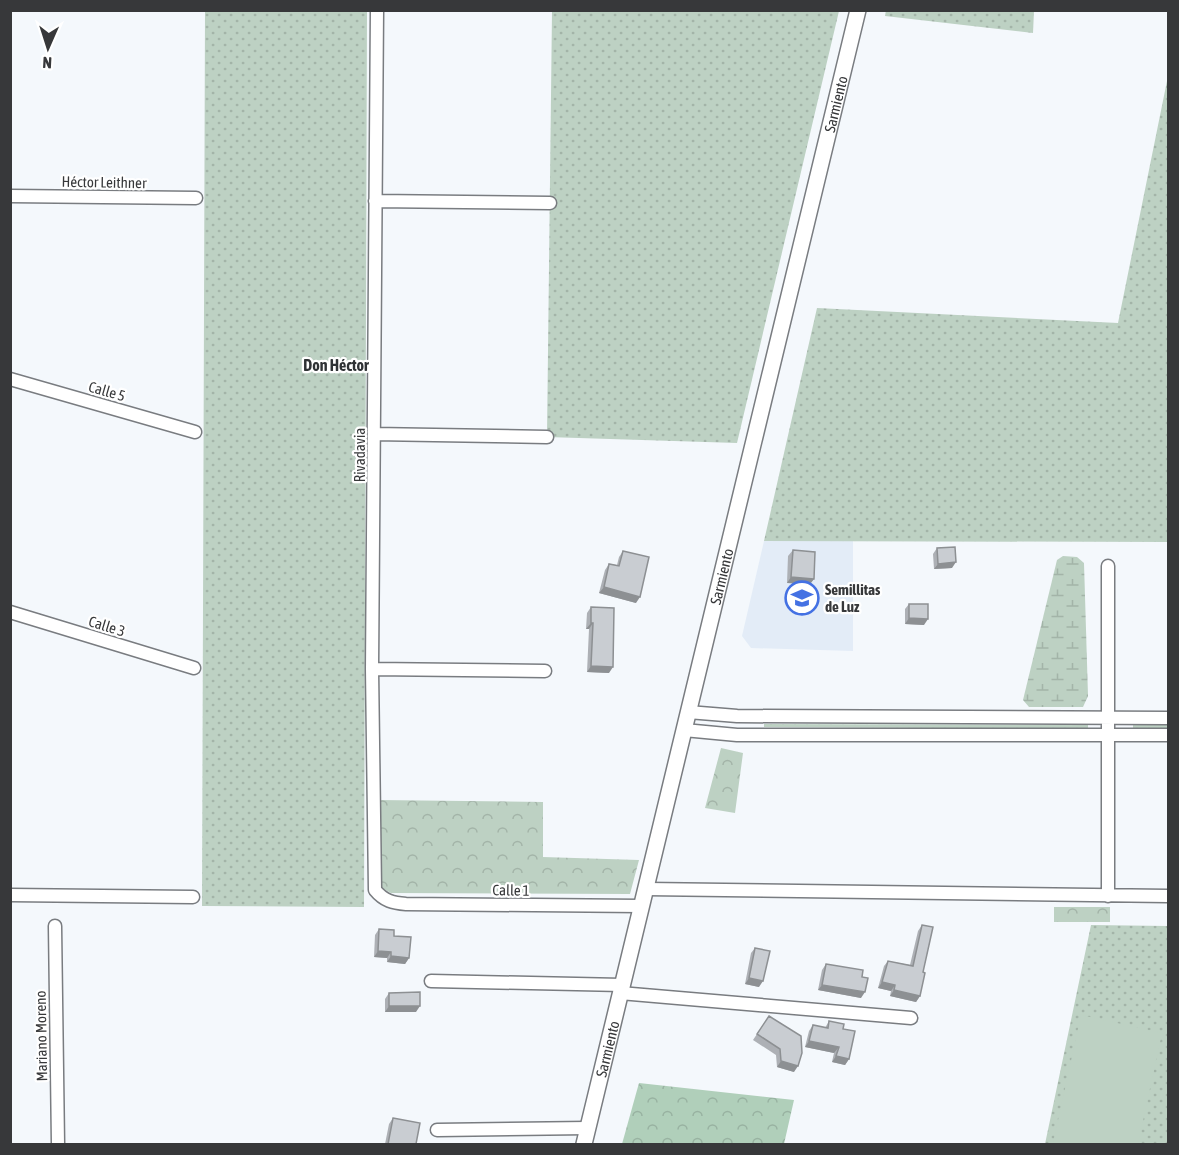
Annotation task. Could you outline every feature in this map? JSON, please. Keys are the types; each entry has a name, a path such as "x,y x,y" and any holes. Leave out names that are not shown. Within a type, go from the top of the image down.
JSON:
{"street":[{"name":"Rivadavia","path":"377,10 372,669 374,878 375,890 381,898"},
{"name":"Sarmiento","path":"584,1144 858,10"},
{"name":"Héctor Leithner","path":"10,196 196,198"},
{"path":"375,201 550,203"},
{"name":"Calle 5","path":"10,379 195,432"},
{"path":"374,434 547,437"},
{"path":"1108,566 1108,896"},
{"name":"Calle 3","path":"10,612 194,668"},
{"path":"372,669 545,671"},
{"path":"688,712 737,716 1168,718"},
{"path":"684,730 736,735 1168,735"},
{"path":"646,890 1168,896"},
{"path":"10,895 193,897"},
{"name":"Calle 1","path":"381,898 394,903 406,904 641,906"},
{"name":"Mariano Moreno","path":"54,926 58,1144"},
{"path":"431,981 621,989 911,1018"},
{"path":"437,1130 588,1128"}],"shaded area":[{"name":"Semillitas de Luz","path":"764,541 853,541 853,651 751,648 742,636"}],"green space":[{"path":"886,10 1034,11 1033,33 885,16"},
{"path":"205,11 367,11 364,907 202,906"},
{"path":"552,11 839,11 737,443 547,437"},
{"path":"1168,76 1168,542 764,541 817,308 1118,323"},
{"path":"1063,556 1077,557 1084,563 1088,696 1083,707 1029,707 1023,700 1057,560"},
{"path":"764,724 1088,725 1088,729 764,727"},
{"path":"1133,725 1168,725 1168,730 1133,729"},
{"path":"721,748 743,753 735,813 705,808"},
{"path":"377,800 543,802 543,857 639,860 630,894 391,893 382,888 376,877"},
{"path":"1054,907 1110,907 1110,922 1054,922"},
{"path":"1091,925 1168,926 1168,1144 1045,1144"},
{"path":"1081,1015 1162,1033 1138,1144 1053,1143"},
{"path":"639,1083 794,1100 784,1144 622,1144"}],"building":[{"path":"955,547 956,562 938,564 937,548"},
{"path":"793,550 815,552 814,579 791,577"},
{"path":"623,551 649,557 640,597 604,587 609,564 619,566"},
{"path":"909,604 928,604 928,619 909,618"},
{"path":"591,607 614,608 613,667 591,666 593,623 591,623"},
{"path":"922,925 933,927 920,996 894,990 895,985 882,982 888,961 913,966"},
{"path":"379,929 394,930 394,936 411,937 409,958 391,956 391,952 378,951"},
{"path":"755,948 770,951 763,981 749,978"},
{"path":"826,964 863,970 862,977 868,978 865,992 822,985"},
{"path":"420,992 420,1006 389,1006 389,993"},
{"path":"769,1016 801,1036 802,1053 798,1066 781,1061 780,1049 757,1034"},
{"path":"829,1021 844,1024 843,1029 855,1031 849,1059 836,1056 839,1047 809,1041 813,1025 828,1028"},
{"path":"393,1118 420,1123 416,1144 388,1144"}],"place":[{"name":"Semillitas de Luz","path":"802,598"}],"district":[{"name":"Don Héctor","path":"336,365"}]}
